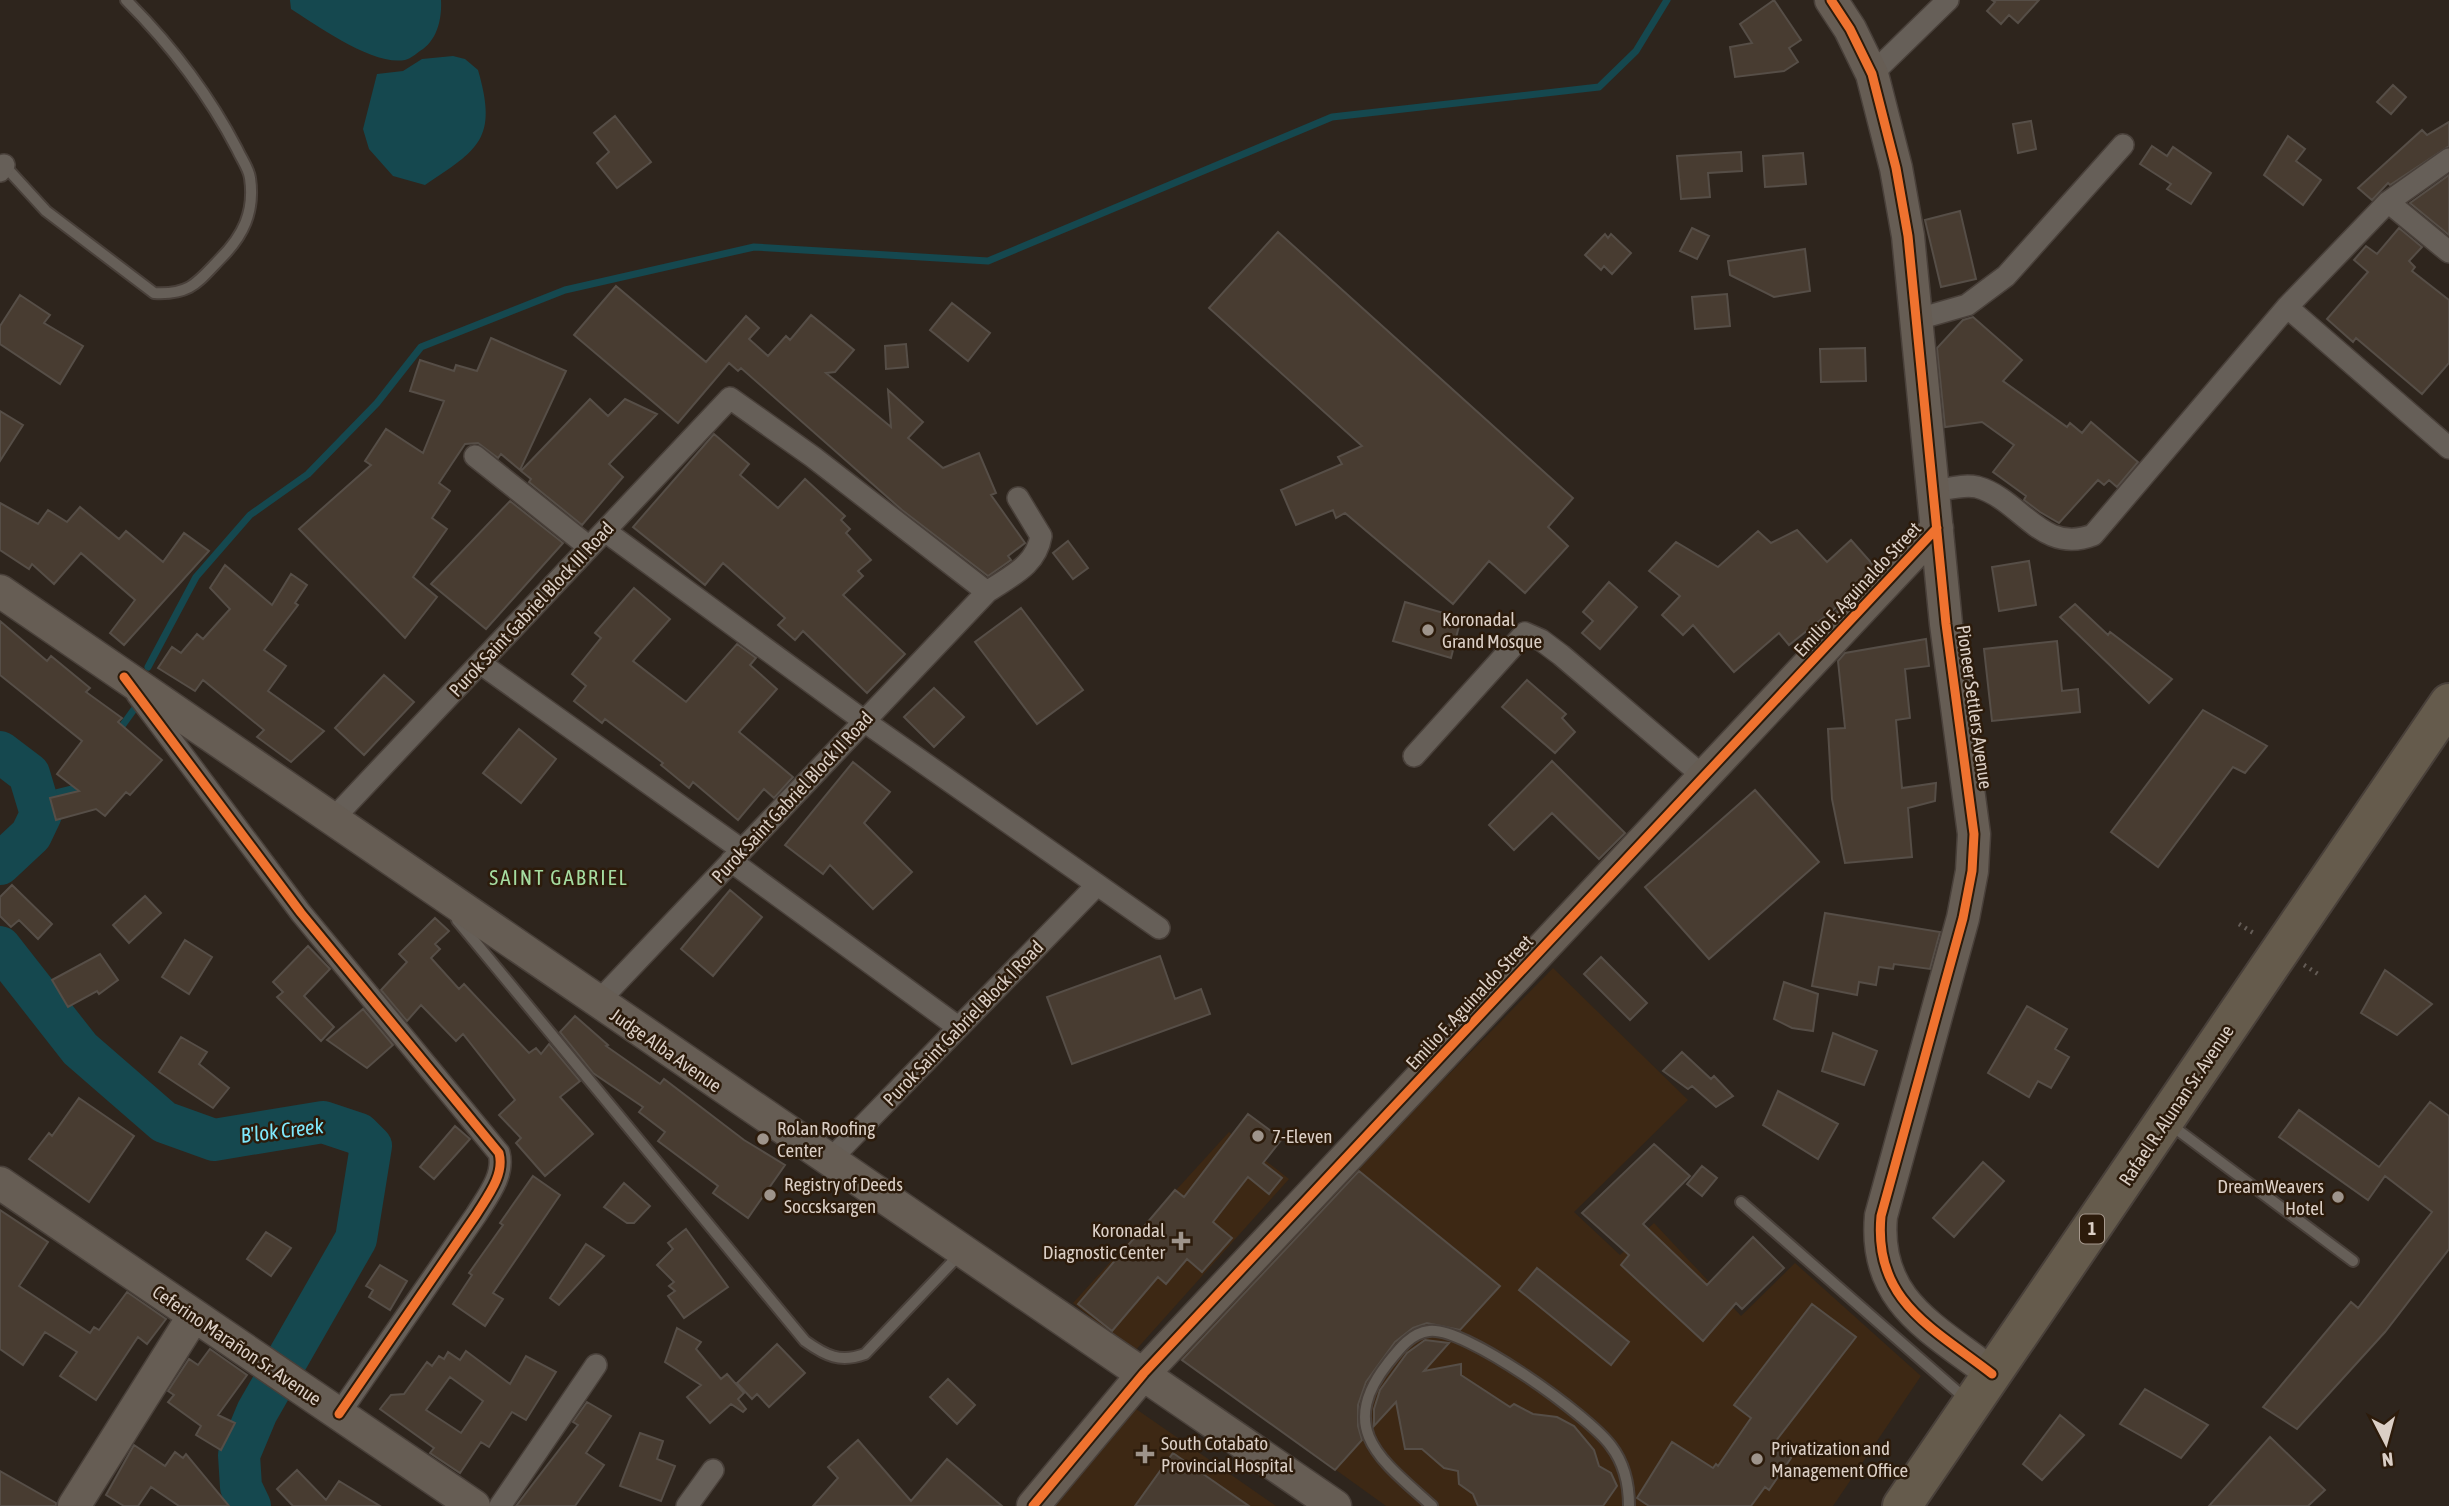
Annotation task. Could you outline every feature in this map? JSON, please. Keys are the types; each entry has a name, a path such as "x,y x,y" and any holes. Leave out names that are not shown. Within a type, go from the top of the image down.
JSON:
{"highway":[{"name":"Rafael R. Alunan Sr. Avenue","path":"1902,1506 2449,703"}],"street":[{"name":"Pioneer Settlers Avenue","path":"1831,0 1850,29 1872,74 1896,168 1918,319 1955,705 1975,834 1972,872 1963,918 1881,1216 1879,1239 1890,1284 1982,1389"},
{"path":"1872,74 1948,0"},
{"path":"1918,319 1967,305 1998,283 2123,145"},
{"path":"1934,491 1975,486 1987,491 2040,531 2056,538 2082,540 2093,535 2287,307 2388,202 2449,159"},
{"path":"2388,202 2449,251"},
{"path":"2287,307 2449,448"},
{"name":"Purok Saint Gabriel Block III Road","path":"332,820 730,398 813,457 987,592"},
{"path":"475,456 589,547"},
{"name":"Purok Saint Gabriel Block II Road","path":"597,1003 987,592 1026,566 1038,552 1041,536 1018,498"},
{"name":"Emilio F. Aguinaldo Street","path":"1033,1506 1144,1373 1937,528"},
{"path":"604,531 864,721 1159,929"},
{"name":"Judge Alba Avenue","path":"0,591 828,1162 1144,1373 1335,1506"},
{"path":"1414,756 1525,633 1541,640 1561,655 1704,777"},
{"path":"480,663 958,1027"},
{"path":"124,677 301,913 499,1153 501,1160 497,1177 476,1215 339,1414"},
{"name":"Purok Saint Gabriel Block I Road","path":"828,1162 1097,885"},
{"name":"Ceferino Marañon Sr. Avenue","path":"0,1183 474,1506"},
{"path":"74,1506 193,1317"},
{"path":"500,1506 596,1365"},
{"path":"687,1506 713,1470"}],"lane":[{"path":"1,165 46,211 154,293 175,294 192,288 242,237 251,203 250,176 223,122 153,27 126,0"},
{"path":"431,888 805,1341 828,1357 850,1359 865,1354 962,1252"},
{"path":"2166,1121 2353,1261"},
{"path":"1741,1202 1982,1389"},
{"path":"1432,1506 1376,1449 1365,1432 1363,1417 1380,1373 1411,1338 1430,1331 1465,1341 1505,1362 1559,1400 1610,1444 1620,1461 1629,1506"}],"shaded area":[{"path":"1553,968 1688,1100 1574,1212 1620,1255 1654,1223 1741,1316 1795,1263 1921,1376 1833,1506 1386,1506 1175,1354"},
{"name":"Koronadal Diagnostic Center","path":"1229,1132 1289,1179 1134,1352 1073,1303"},
{"name":"South Cotabato Provincial Hospital","path":"1126,1402 1276,1506 1053,1506"}],"water":[{"path":"290,0 441,0 441,13 436,33 428,44 407,59 392,60 362,51 330,34 291,9"},
{"path":"453,56 465,59 478,70 486,112 479,140 459,162 425,185 393,176 369,149 363,129 377,74 403,71 422,59"}],"building":[{"path":"1774,0 1801,40 1789,48 1798,62 1784,71 1735,77 1730,47 1752,43 1740,24"},
{"path":"1992,0 2039,0 2018,23 2009,15 2001,24 1987,11 1995,2"},
{"path":"2393,85 2406,97 2391,114 2377,102"},
{"path":"615,116 651,162 617,188 597,163 609,152 594,133"},
{"path":"2031,121 2036,149 2018,153 2013,124"},
{"path":"2449,122 2449,146 2390,185 2388,183 2372,200 2358,188 2422,130 2427,135"},
{"path":"2288,136 2305,149 2296,161 2321,180 2303,205 2264,175"},
{"path":"2152,146 2167,156 2173,147 2211,173 2191,204 2167,189 2171,184 2140,164"},
{"path":"1741,152 1742,171 1708,173 1710,197 1681,199 1677,156"},
{"path":"1803,153 1806,184 1765,187 1763,156"},
{"path":"2449,175 2449,235 2410,203"},
{"path":"1960,211 1976,279 1941,287 1925,220"},
{"path":"1692,228 1709,236 1697,259 1680,251"},
{"path":"2399,228 2422,247 2409,261 2415,267 2412,271 2449,300 2449,363 2422,394 2356,338 2353,342 2327,319 2368,272 2354,260 2366,246 2377,254"},
{"path":"1278,232 1573,498 1548,527 1568,546 1525,593 1489,561 1453,604 1345,513 1336,518 1333,510 1296,525 1281,490 1342,464 1338,457 1362,446 1209,308"},
{"path":"1605,234 1608,238 1611,234 1631,253 1612,274 1604,266 1601,270 1585,255"},
{"path":"1805,249 1810,291 1774,297 1730,275 1728,261"},
{"path":"616,286 706,362 746,316 759,328 749,339 768,356 786,336 790,340 811,315 854,350 835,372 826,373 891,427 888,390 923,422 908,438 943,468 979,453 996,493 991,495 1025,543 1008,556 1011,560 988,576 902,510 741,368 738,371 729,363 678,423 574,335"},
{"path":"1727,294 1730,326 1695,329 1692,297"},
{"path":"20,295 50,315 44,323 83,346 60,384 0,344 0,326"},
{"path":"952,303 990,333 968,361 930,330"},
{"path":"1973,317 2022,360 2003,381 2067,427 2070,423 2082,433 2091,422 2138,462 2117,487 2109,480 2104,485 2098,480 2059,523 2024,500 2026,496 1993,472 2014,445 1982,422 1945,427 1937,348 1963,320"},
{"path":"491,338 566,371 520,470 501,454 498,458 478,443 465,444 439,483 450,491 432,518 447,529 413,577 437,597 405,638 299,529 371,465 365,461 386,429 423,453 444,401 410,391 420,360 454,371 456,365 477,371"},
{"path":"906,344 908,367 886,369 885,346"},
{"path":"1865,348 1866,381 1821,382 1820,349"},
{"path":"590,399 608,416 625,399 657,414 609,464 623,477 582,525 529,482 531,479 521,471"},
{"path":"0,411 23,425 0,461"},
{"path":"714,434 749,464 740,475 778,508 805,479 845,516 841,520 850,529 846,533 871,560 858,571 863,576 843,595 905,654 867,693 803,631 795,640 778,625 785,618 723,563 705,585 633,527"},
{"path":"510,501 563,543 486,629 431,584"},
{"path":"0,503 38,524 48,510 67,522 80,507 119,539 126,531 163,562 184,533 209,551 124,645 110,633 135,600 81,553 54,584 32,564 29,569 0,550"},
{"path":"1797,530 1827,562 1851,540 1875,567 1838,606 1789,645 1779,633 1734,672 1693,625 1683,635 1662,615 1680,596 1649,571 1676,542 1718,567 1758,531 1771,543"},
{"path":"1068,541 1088,568 1073,579 1053,553"},
{"path":"2029,561 2036,605 1999,611 1992,567"},
{"path":"225,565 272,605 291,574 307,585 295,603 298,605 264,650 286,666 268,691 324,731 291,762 257,737 264,730 203,680 195,691 158,668 172,647 181,653 197,634 203,639 230,609 210,588"},
{"path":"1609,582 1637,607 1600,649 1582,633 1593,621 1583,612"},
{"path":"634,588 670,619 633,661 686,702 737,644 756,658 750,665 777,689 739,732 793,777 774,798 764,789 738,820 693,782 689,788 661,765 663,763 605,719 602,723 574,701 586,686 572,674 601,638 595,633"},
{"name":"Koronadal Grand Mosque","path":"1405,602 1461,618 1451,658 1393,641"},
{"path":"2075,604 2108,635 2110,632 2172,679 2149,703 2060,617"},
{"path":"1021,608 1083,690 1037,724 975,642"},
{"path":"0,621 47,661 51,656 90,688 86,692 122,718 118,722 162,760 130,795 126,792 105,816 96,809 56,820 50,798 79,791 57,774 82,741 0,675"},
{"path":"1926,639 1929,666 1905,669 1910,718 1896,720 1902,788 1936,783 1935,801 1908,808 1912,857 1845,863 1832,799 1828,729 1845,728 1838,661 1845,653"},
{"path":"2057,641 2062,691 2078,689 2080,712 1992,721 1984,649"},
{"path":"384,675 414,702 364,755 335,728"},
{"path":"1527,680 1566,714 1562,718 1575,732 1555,753 1502,707"},
{"path":"934,688 964,717 934,747 904,717"},
{"path":"2203,710 2267,746 2245,773 2233,767 2158,867 2111,832"},
{"path":"519,729 556,759 521,803 483,773"},
{"path":"1552,761 1625,833 1599,859 1552,813 1514,850 1489,825"},
{"path":"853,762 890,792 864,823 912,872 873,909 830,865 823,874 785,845"},
{"path":"1755,790 1819,862 1709,959 1645,887"},
{"path":"12,885 52,924 38,939 19,920 11,927 0,916 0,897"},
{"path":"730,890 762,917 713,976 681,949"},
{"path":"145,896 161,913 129,943 113,925"},
{"path":"1825,913 1940,932 1930,969 1894,964 1893,969 1879,967 1876,985 1859,982 1857,995 1812,986"},
{"path":"435,918 449,931 435,944 440,949 431,958 459,989 464,984 529,1053 536,1048 541,1054 549,1044 580,1081 560,1097 593,1134 545,1176 516,1143 521,1138 499,1115 515,1100 463,1034 456,1041 421,1005 407,1021 381,990 407,962 399,954"},
{"path":"185,940 212,957 189,994 162,977"},
{"path":"308,946 330,969 304,996 334,1027 321,1041 277,997 283,992 273,982"},
{"path":"100,954 118,980 99,994 97,991 68,1007 52,980"},
{"path":"1160,956 1175,999 1201,989 1210,1014 1072,1064 1047,997"},
{"path":"1601,957 1647,1003 1630,1020 1584,974"},
{"path":"2385,970 2432,1004 2397,1035 2361,1013"},
{"path":"1784,982 1818,994 1813,1031 1792,1028 1774,1019"},
{"path":"2027,1006 2067,1029 2055,1049 2069,1057 2051,1088 2038,1081 2029,1097 1988,1073"},
{"path":"363,1009 393,1045 367,1068 327,1040"},
{"path":"575,1016 608,1045 606,1046 660,1084 664,1079 744,1140 785,1165 748,1218 713,1193 718,1186 658,1141 665,1132 639,1112 643,1107 593,1073 560,1032"},
{"path":"1833,1033 1877,1051 1864,1085 1822,1071"},
{"path":"181,1037 207,1052 199,1064 229,1088 213,1108 159,1072"},
{"path":"1682,1052 1711,1079 1714,1076 1733,1096 1716,1107 1692,1086 1688,1089 1663,1071"},
{"path":"1778,1091 1838,1124 1818,1159 1763,1125"},
{"path":"79,1098 134,1136 89,1202 29,1159 49,1133 52,1136"},
{"path":"2430,1102 2449,1116 2449,1249 2385,1332 2297,1429 2263,1407 2351,1302 2358,1308 2432,1212 2385,1176 2368,1200 2279,1137 2299,1110 2379,1167"},
{"name":"Koronadal Diagnostic Center","path":"1248,1114 1282,1139 1263,1163 1282,1178 1269,1194 1248,1177 1213,1222 1232,1238 1202,1272 1187,1259 1166,1284 1158,1277 1112,1331 1078,1304 1175,1190 1184,1197"},
{"path":"455,1126 470,1139 434,1179 420,1167"},
{"path":"1654,1144 1690,1176 1643,1224 1707,1285 1753,1237 1784,1268 1742,1309 1736,1303 1703,1341 1621,1265 1629,1255 1582,1213"},
{"path":"1983,1162 2004,1181 1954,1237 1933,1218"},
{"path":"1702,1166 1717,1178 1702,1196 1687,1184"},
{"path":"1359,1171 1500,1286 1460,1330 1427,1323 1413,1328 1395,1342 1366,1382 1358,1405 1358,1426 1362,1440 1335,1470 1182,1360"},
{"path":"533,1176 560,1195 493,1293 503,1299 485,1326 453,1304 472,1275 469,1273 503,1225 500,1223"},
{"path":"624,1183 650,1206 634,1223 627,1223 604,1207"},
{"path":"0,1210 48,1242 19,1286 90,1333 94,1327 99,1330 127,1292 166,1319 147,1344 138,1337 96,1400 60,1376 77,1352 45,1332 23,1365 0,1349"},
{"path":"686,1229 728,1287 684,1318 668,1296 675,1291 669,1286 674,1282 657,1265 673,1249 668,1243"},
{"path":"266,1232 291,1248 271,1276 247,1259"},
{"path":"586,1244 604,1256 559,1305 550,1298"},
{"path":"380,1265 407,1281 390,1310 369,1297 373,1290 366,1286"},
{"path":"1537,1268 1629,1342 1611,1365 1519,1290"},
{"path":"1812,1304 1856,1337 1772,1446 1791,1458 1769,1490 1765,1487 1751,1506 1649,1506 1637,1498 1672,1442 1713,1468 1716,1464 1718,1466 1751,1418 1734,1405"},
{"path":"677,1328 701,1342 696,1349 721,1379 727,1374 744,1393 738,1399 746,1409 743,1412 731,1404 710,1423 687,1397 701,1385 665,1362"},
{"path":"1425,1340 1449,1343 1424,1371 1461,1364 1461,1375 1510,1407 1514,1404 1533,1414 1557,1417 1574,1426 1594,1450 1599,1466 1611,1473 1617,1486 1603,1506 1478,1506 1473,1494 1459,1484 1458,1471 1444,1468 1422,1449 1405,1449 1396,1402 1374,1426 1374,1409 1380,1390 1407,1353"},
{"path":"777,1344 805,1373 769,1407 757,1394 752,1399 737,1383"},
{"path":"210,1349 247,1375 218,1415 235,1423 221,1450 196,1435 201,1426 168,1402 174,1395 168,1391 189,1359 198,1365"},
{"path":"466,1351 510,1384 526,1356 556,1372 526,1420 512,1412 489,1447 481,1442 460,1473 430,1453 434,1448 380,1409 391,1395 404,1394 427,1362 432,1366 439,1356 444,1359 448,1352 460,1360","holes":["450,1377 483,1401 461,1433 426,1410"]},
{"path":"948,1379 975,1405 957,1424 930,1397"},
{"path":"2145,1389 2208,1425 2181,1458 2120,1424"},
{"path":"587,1402 611,1416 586,1453 604,1465 575,1506 516,1506 578,1425 573,1422"},
{"path":"2060,1415 2084,1435 2042,1480 2023,1464"},
{"path":"640,1433 663,1441 657,1459 675,1466 661,1501 620,1486"},
{"path":"2270,1437 2325,1490 2308,1506 2209,1506"},
{"path":"858,1440 911,1501 947,1459 1002,1506 813,1506 838,1478 828,1467"},
{"path":"134,1445 165,1466 175,1452 183,1458 186,1454 229,1506 179,1506 151,1487 138,1506 124,1506 106,1495"},
{"path":"1173,1453 1249,1506 1135,1506"},
{"path":"297,1470 326,1500 339,1481 380,1506 293,1506 277,1489"},
{"path":"0,1471 56,1503 56,1506 0,1506"}],"waterway":[{"path":"148,667 196,577 250,515 308,474 377,403 421,347 565,290 754,247 988,261 1332,117 1599,87 1636,51 1667,0"},
{"path":"117,733 135,708"},
{"name":"B'lok Creek","path":"0,752 29,774 41,814 31,835 0,864"},
{"path":"36,798 76,788 80,782"},
{"name":"B'lok Creek","path":"0,947 80,1049 164,1122 214,1140 323,1122 359,1134 371,1146 356,1239 257,1412 239,1455 241,1487 250,1506"}],"cycle path":[{"path":"1831,0 1850,29 1872,74 1896,168 1908,236 1946,624 1974,834 1972,871 1963,918 1881,1216 1881,1245 1887,1270 1897,1291 1911,1310 1992,1374"},
{"path":"1033,1506 1144,1373 1937,528"},
{"path":"124,677 301,913 499,1153 497,1178 485,1201 339,1414"}],"place":[{"name":"Koronadal Grand Mosque","path":"1428,630"},
{"name":"7-Eleven","path":"1258,1136"},
{"name":"Rolan Roofing Center","path":"763,1139"},
{"name":"Registry of Deeds Soccsksargen","path":"770,1195"},
{"name":"DreamWeavers Hotel","path":"2338,1197"},
{"name":"Koronadal Diagnostic Center","path":"1181,1241"},
{"name":"South Cotabato Provincial Hospital","path":"1145,1454"},
{"name":"Privatization and Management Office","path":"1757,1459"}],"district":[{"name":"SAINT GABRIEL","path":"559,878"}]}
